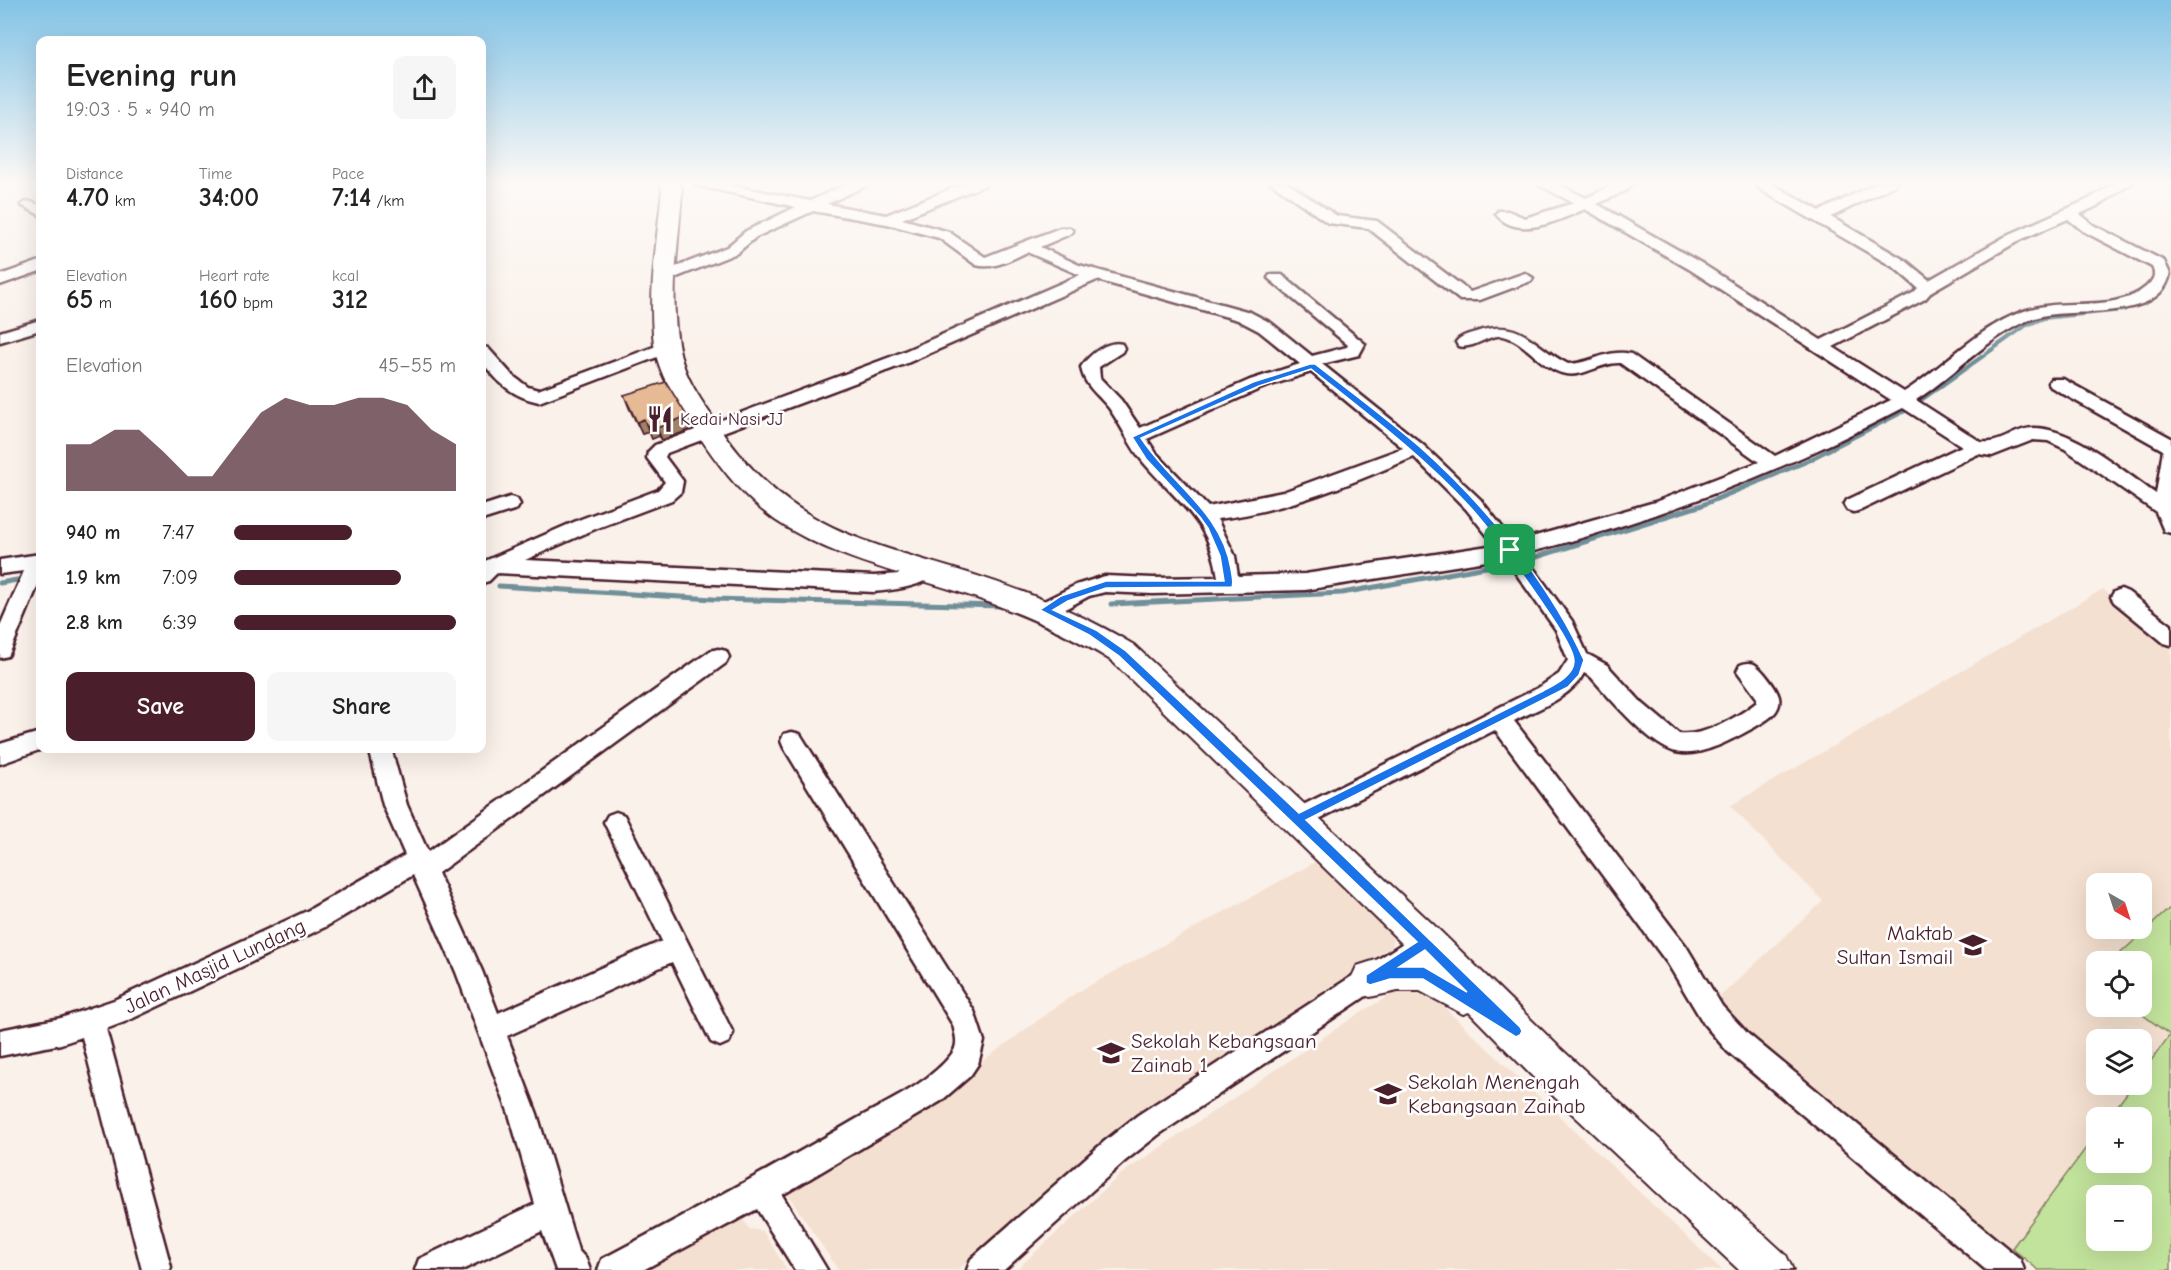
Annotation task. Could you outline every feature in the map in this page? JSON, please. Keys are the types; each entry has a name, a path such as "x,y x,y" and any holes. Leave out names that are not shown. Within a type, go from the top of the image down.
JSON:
{"main road":[{"path":"668,241 666,276 667,347 677,378 723,453 750,483 784,512 801,523 844,542 1045,610 1092,632 1123,653 1516,1031 1771,1270"},
{"path":"1370,979 1397,972 1424,973 1444,983 1516,1031"}],"street":[{"path":"666,276 732,250 742,241"},
{"path":"953,241 982,262 996,260 1041,241"},
{"path":"1393,241 1466,297 1474,297 1524,278"},
{"path":"1652,241 1821,346 1902,401 1976,447 1992,450 2031,434 2050,435 2071,445 2167,517"},
{"path":"1862,241 1922,280 1926,288"},
{"path":"1821,346 1854,332 1919,296 1926,288 2007,241"},
{"path":"1045,610 1065,598 1106,584 1229,585 1305,582 1510,550 1608,525 1718,486 1826,441 1902,401 2016,321 2037,312 2111,306 2131,301 2157,286 2163,278 2163,270 2158,264 2114,241"},
{"path":"1028,247 1073,268 1244,316 1265,327 1417,449 1473,504 1510,550 1565,627 1579,660 1576,672 1565,684 1298,819"},
{"path":"0,280 36,267"},
{"path":"486,569 588,524 665,495 674,487 674,481 656,458 657,452 708,430 899,360 1096,274"},
{"path":"1136,437 1256,384 1353,351 1357,344 1276,278"},
{"path":"0,336 36,326"},
{"path":"1464,342 1492,331 1508,331 1557,365 1567,369 1614,356 1625,358 1773,463"},
{"path":"486,356 518,390 527,395 539,396 552,393 667,347"},
{"path":"1116,348 1094,361 1090,367 1092,379 1115,404 1149,457 1204,514 1225,556 1229,585"},
{"path":"2057,383 2171,446"},
{"path":"1854,505 1976,447"},
{"path":"1204,514 1223,513 1315,488 1417,449"},
{"path":"2167,517 2171,452"},
{"path":"486,512 510,504"},
{"path":"0,567 35,569 0,650"},
{"path":"486,569 874,584 901,581 926,571"},
{"path":"2121,597 2171,637"},
{"name":"Jalan Masjid Lundang","path":"0,1043 61,1031 118,1012 281,936 421,865 718,657"},
{"path":"1579,660 1599,671 1634,709 1665,736 1678,744 1685,744 1749,720 1768,706 1768,696 1748,671"},
{"path":"1498,717 1677,955 1696,989 1719,1022 1738,1043 2009,1270"},
{"path":"613,1270 762,1190 931,1091 960,1066 968,1054 971,1041 964,1020 792,741"},
{"path":"0,754 36,742"},
{"path":"381,753 395,806 469,971 523,1114 565,1258 574,1270"},
{"path":"616,822 720,1033"},
{"path":"982,1270 1115,1151 1148,1125 1426,942"},
{"path":"491,1029 677,947"},
{"path":"91,1022 156,1267"},
{"path":"762,1190 812,1270"},
{"path":"430,1270 551,1210"}],"shaded area":[{"name":"Maktab Sultan Ismail","path":"2103,589 2171,644 2171,1270 2038,1270 1713,1003 1823,901 1730,806"},
{"name":"Sekolah Kebangsaan Zainab 1","path":"1317,861 1394,937 1392,946 1137,1114 958,1270 838,1270 783,1187 913,1112 1074,994"},
{"name":"Sekolah Menengah Kebangsaan Zainab","path":"1419,988 1432,996 1722,1270 1016,1270 1121,1174 1358,1014 1399,990"},
{"path":"739,1213 749,1229 763,1231 787,1270 645,1270"}],"green space":[{"path":"2171,907 2171,1270 2038,1270 2012,1248 2086,1148 2086,1173 2152,1173 2152,1107 2116,1107 2126,1095 2152,1095 2152,1059 2170,1035 2146,1017 2152,1017 2152,951 2123,951 2136,939 2152,939 2152,924"}],"building":[{"name":"Kedai Nasi JJ","path":"666,382 687,416 657,428 655,423 647,426 644,419 637,422 624,395"}],"waterway":[{"path":"1917,403 2025,326 2044,318 2124,310"},
{"path":"1809,460 1907,410"},
{"path":"1530,559 1702,505 1812,459"},
{"path":"1111,604 1342,593 1508,563"},
{"path":"0,583 36,577"},
{"path":"499,586 714,599 1002,606"}],"place":[{"name":"Kedai Nasi JJ","path":"660,419"},
{"name":"Maktab Sultan Ismail","path":"1973,945"},
{"name":"Sekolah Kebangsaan Zainab 1","path":"1111,1053"},
{"name":"Sekolah Menengah Kebangsaan Zainab","path":"1388,1094"}],"route":[{"path":"1510,550 1473,504 1417,449 1312,366 1256,384 1136,437 1149,457 1170,481 1204,514 1225,556 1229,585 1106,584 1083,590 1045,610 1092,632 1123,653 1426,942 1516,1031 1444,983 1424,973 1403,971 1370,979 1426,942 1298,819 1565,684 1576,672 1579,660 1565,627 1510,550"}]}
